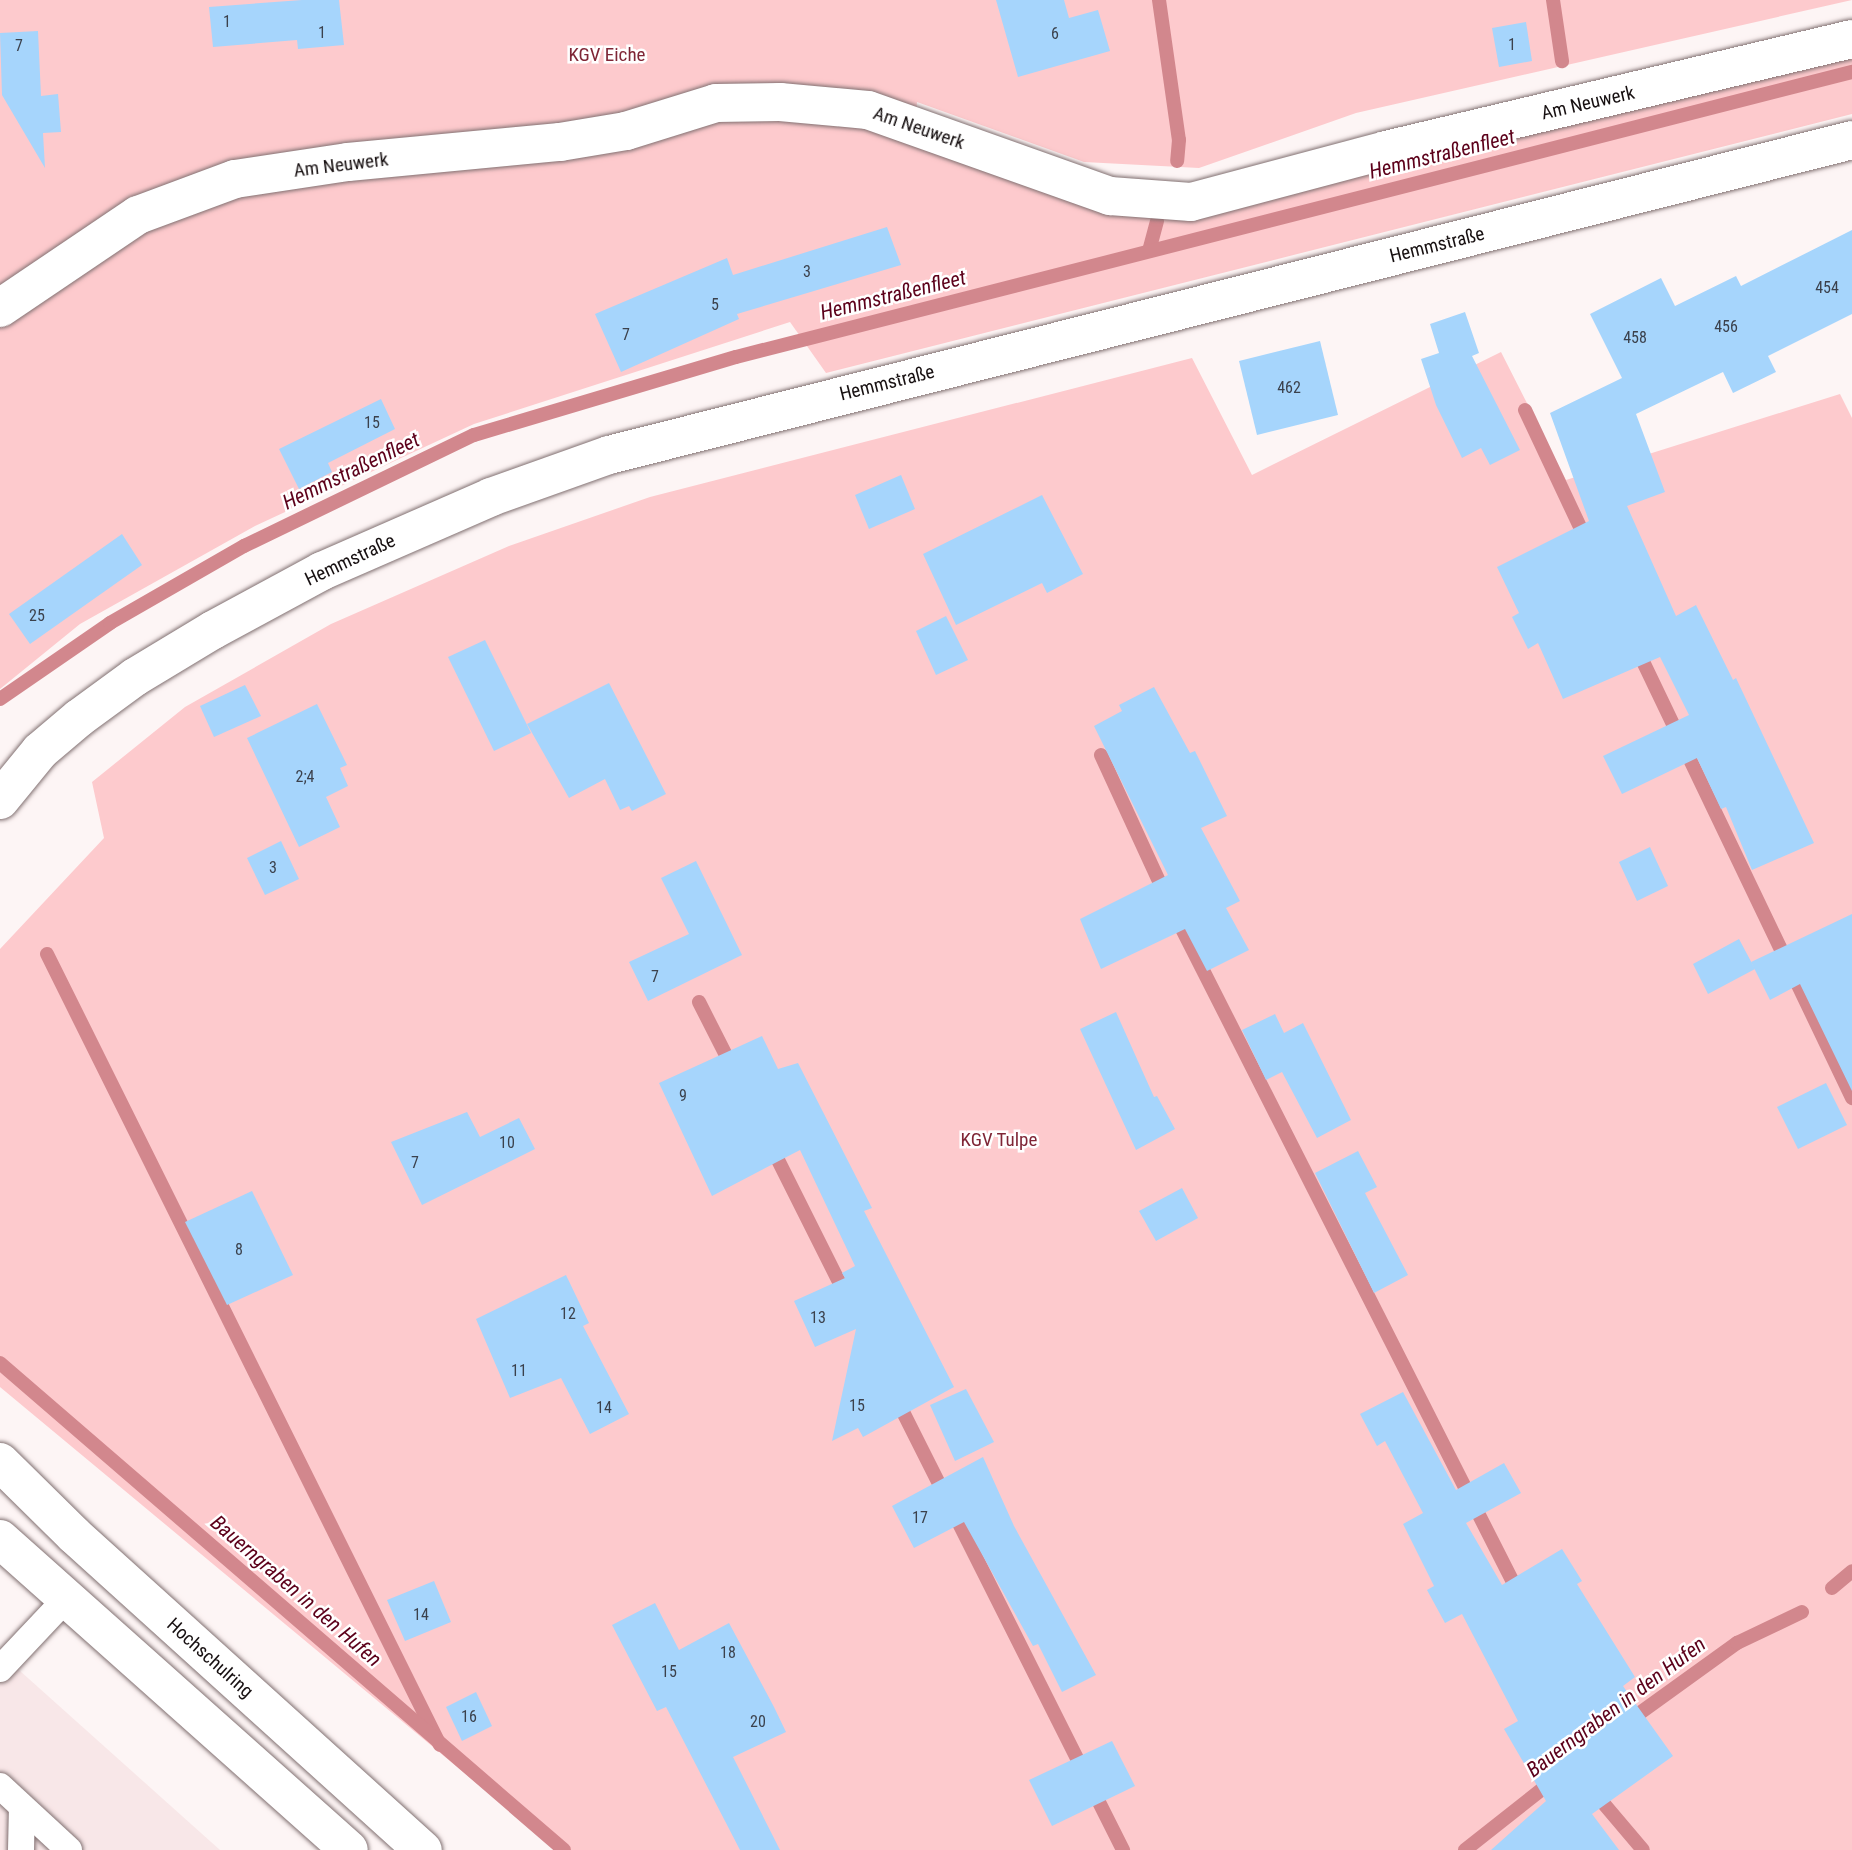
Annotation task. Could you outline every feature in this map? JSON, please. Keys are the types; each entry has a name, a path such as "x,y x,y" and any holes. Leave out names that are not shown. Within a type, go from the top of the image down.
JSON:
{"street":[{"name":"Am Neuwerk","path":"0,307 138,215 235,180 348,162 560,142 626,131 716,103 780,102 868,110 1110,196 1191,202 1386,150 1852,39"},
{"name":"Hemmstraße","path":"0,800 40,751 135,677 322,571 491,497 609,455 1852,140"},
{"name":"Hochschulring","path":"0,1462 74,1535 423,1850"},
{"path":"0,1539 349,1850"},
{"path":"281,1787 313,1850"}],"lane":[{"path":"0,1669 67,1598"},
{"path":"0,1786 69,1850"},
{"path":"21,1850 22,1807"}],"shaded area":[{"path":"0,1653 220,1850 0,1850"}],"green space":[{"name":"KGV Eiche","path":"0,0 1852,0 1356,113 1199,168 1084,162 917,102 914,139 1148,217 1852,56 1852,114 826,373 790,322 474,424 255,526 80,624 0,689"},
{"name":"KGV Tulpe","path":"1501,352 1566,480 1840,394 1852,418 1852,1850 557,1850 0,1387 0,949 104,838 92,782 185,707 331,624 509,546 650,497 1192,358 1252,475"}],"building":[{"path":"339,0 344,45 298,49 297,40 213,47 209,7"},
{"path":"996,0 1064,0 1069,18 1098,10 1110,51 1018,77"},
{"path":"1526,22 1532,61 1499,67 1492,28"},
{"path":"38,31 41,96 58,94 61,132 43,133 45,168 2,95 0,33"},
{"path":"887,227 901,265 737,314 739,319 621,372 595,314 727,258 733,275"},
{"path":"1852,230 1852,314 1768,356 1776,372 1733,393 1723,372 1636,414 1665,492 1627,506 1676,616 1696,605 1733,680 1736,678 1814,843 1752,870 1726,807 1721,809 1697,758 1622,794 1603,756 1689,715 1660,657 1563,699 1538,643 1528,649 1512,617 1519,613 1497,567 1589,521 1550,413 1622,378 1590,314 1661,278 1675,306 1736,276 1741,286"},
{"path":"1465,312 1479,353 1472,356 1520,450 1490,465 1481,448 1462,458 1436,405 1421,359 1439,353 1430,324"},
{"path":"1320,341 1338,415 1257,435 1239,361"},
{"path":"381,399 395,429 328,463 332,472 299,489 279,449"},
{"path":"901,475 915,509 869,529 855,495"},
{"path":"1042,495 1083,574 1047,593 1042,583 956,625 923,554"},
{"path":"122,534 142,565 30,644 9,614"},
{"path":"946,616 968,660 936,675 916,631"},
{"path":"485,640 531,733 494,751 448,657"},
{"path":"609,683 666,794 632,811 629,806 620,810 605,779 569,798 527,724"},
{"path":"245,685 261,716 214,737 200,706"},
{"path":"1154,687 1190,753 1195,751 1227,816 1201,828 1240,901 1226,908 1249,950 1207,971 1185,929 1101,969 1080,919 1168,875 1094,726 1122,711 1119,705"},
{"path":"317,704 347,765 340,768 348,786 326,797 340,827 299,847 247,738"},
{"path":"281,841 299,879 265,895 247,858"},
{"path":"1650,847 1668,886 1637,901 1619,862"},
{"path":"696,861 742,955 648,1001 629,962 689,934 661,878"},
{"path":"1852,914 1852,1091 1800,984 1770,1000 1751,962"},
{"path":"1739,939 1755,969 1708,994 1693,964"},
{"path":"1116,1012 1154,1097 1157,1096 1175,1129 1136,1150 1080,1029"},
{"path":"1275,1014 1284,1033 1303,1023 1351,1120 1317,1138 1282,1072 1266,1080 1242,1030"},
{"path":"762,1036 778,1069 798,1063 872,1208 864,1211 954,1387 863,1437 858,1428 832,1441 856,1329 815,1347 794,1301 845,1278 842,1273 855,1266 800,1150 712,1196 659,1083"},
{"path":"1826,1083 1847,1125 1798,1149 1777,1107"},
{"path":"467,1112 480,1137 519,1118 535,1149 422,1205 391,1142"},
{"path":"1358,1151 1377,1187 1365,1193 1408,1275 1374,1293 1315,1173"},
{"path":"1182,1188 1198,1218 1156,1241 1139,1211"},
{"path":"252,1191 293,1275 227,1305 185,1222"},
{"path":"566,1275 589,1323 583,1326 629,1414 590,1434 561,1378 510,1398 476,1319"},
{"path":"966,1389 994,1442 955,1461 930,1405"},
{"path":"1403,1392 1456,1490 1504,1463 1521,1493 1466,1523 1502,1585 1562,1549 1582,1581 1577,1584 1635,1677 1623,1686 1673,1756 1592,1814 1619,1850 1491,1850 1546,1801 1504,1729 1518,1721 1462,1614 1445,1623 1427,1590 1434,1586 1403,1524 1423,1513 1385,1441 1377,1446 1360,1414"},
{"path":"983,1457 1014,1526 1096,1675 1062,1692 1038,1644 1033,1646 964,1522 914,1548 892,1506"},
{"path":"434,1581 451,1622 405,1641 387,1600"},
{"path":"655,1603 679,1650 729,1623 774,1707 786,1732 733,1757 780,1850 740,1850 666,1707 657,1711 612,1625"},
{"path":"476,1692 492,1726 462,1741 446,1707"},
{"path":"1112,1741 1135,1786 1052,1826 1029,1780"}],"waterway":[{"path":"1159,0 1179,140 1177,161"},
{"path":"1553,0 1562,61"},
{"name":"Hemmstraßenfleet","path":"0,699 110,623 244,546 474,435 736,357 1852,72"},
{"path":"1149,251 1157,221"},
{"path":"1525,410 1587,542"},
{"path":"1637,649 1852,1098"},
{"path":"1101,755 1166,896"},
{"path":"1175,915 1520,1596"},
{"path":"47,954 440,1745"},
{"path":"699,1002 733,1069"},
{"path":"770,1144 847,1298"},
{"name":"Bauerngraben in den Hufen","path":"0,1363 564,1850"},
{"path":"896,1398 1123,1850"},
{"name":"Bauerngraben in den Hufen","path":"1832,1588 1852,1571"},
{"name":"Bauerngraben in den Hufen","path":"1626,1723 1737,1643 1802,1612"},
{"name":"Bauerngraben in den Hufen","path":"1465,1850 1555,1779"},
{"path":"1593,1791 1643,1850"}]}
